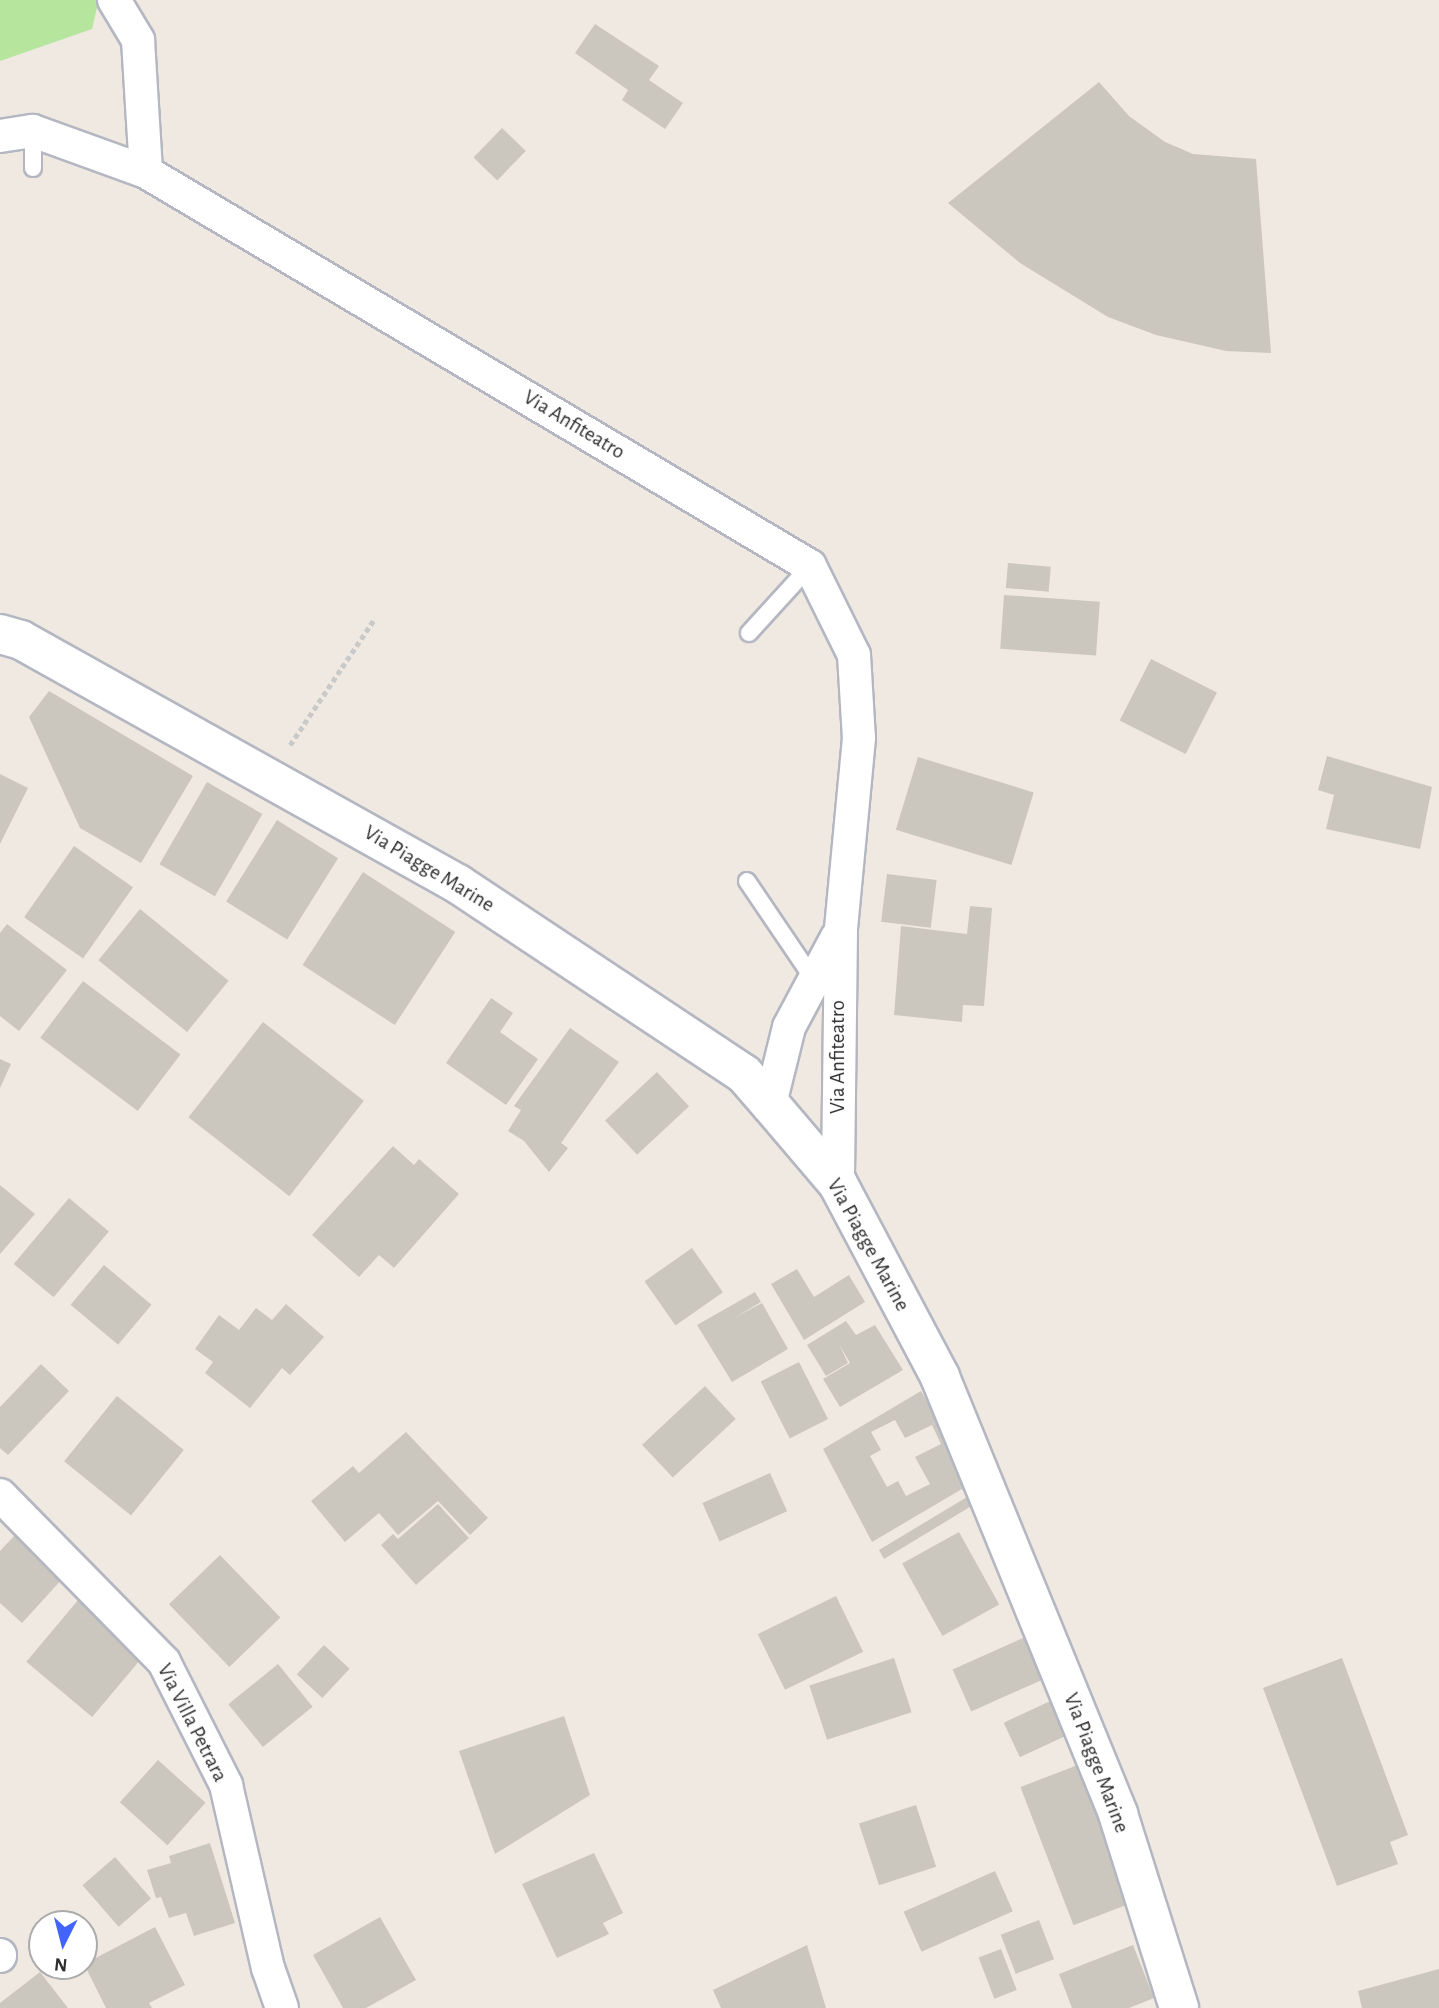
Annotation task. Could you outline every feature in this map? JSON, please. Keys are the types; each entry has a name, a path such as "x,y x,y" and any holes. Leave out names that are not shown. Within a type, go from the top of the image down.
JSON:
{"street":[{"path":"114,0 138,40 146,172"},
{"name":"Via Anfiteatro","path":"0,136 33,131 146,172 810,566 854,655 859,738 841,930 838,1184"},
{"name":"Via Piagge Marine","path":"0,634 21,640 269,776 458,884 744,1074 770,1104 838,1184 940,1377 1118,1814 1179,2008"},
{"name":"Via Anfiteatro","path":"770,1104 789,1027 841,930"},
{"name":"Via Villa Petrara","path":"0,1495 164,1662 226,1785 268,1968 282,2008"}],"lane":[{"path":"33,131 33,168"},
{"path":"750,633 810,566"},
{"path":"747,881 814,980"}],"path":[{"path":"269,776 375,618"}],"green space":[{"path":"0,0 97,0 98,3 92,29 0,61"}],"building":[{"path":"595,24 659,66 649,80 683,103 665,129 622,100 628,90 575,53"},
{"path":"1099,82 1129,116 1165,142 1193,154 1256,159 1271,353 1226,351 1156,335 1108,317 1020,263 948,203"},
{"path":"502,128 526,151 497,180 474,157"},
{"path":"1008,563 1051,567 1049,592 1006,588"},
{"path":"1004,595 1100,602 1096,656 1000,649"},
{"path":"1151,659 1217,693 1186,754 1120,720"},
{"path":"49,691 193,776 141,863 80,828 29,717"},
{"path":"1327,756 1432,787 1420,849 1326,829 1334,795 1318,790"},
{"path":"918,757 1034,792 1011,865 896,830"},
{"path":"0,774 28,788 0,844"},
{"path":"207,782 262,814 215,896 160,864"},
{"path":"277,820 338,858 287,940 226,901"},
{"path":"74,846 133,887 83,959 24,917"},
{"path":"363,872 455,932 395,1025 303,965"},
{"path":"887,874 937,880 931,928 881,922"},
{"path":"970,906 992,908 984,1006 963,1005 962,1022 894,1015 901,926 967,934"},
{"path":"140,909 229,981 187,1032 98,960"},
{"path":"7,924 67,970 19,1031 0,1016 0,933"},
{"path":"83,981 180,1054 138,1111 40,1038"},
{"path":"491,998 513,1013 500,1032 538,1059 506,1105 446,1063"},
{"path":"263,1022 364,1101 289,1196 189,1117"},
{"path":"570,1028 619,1062 561,1143 568,1148 549,1172 524,1141 508,1131 521,1110 514,1106"},
{"path":"0,1059 11,1064 0,1088"},
{"path":"657,1072 689,1106 637,1155 605,1120"},
{"path":"393,1146 414,1165 419,1159 459,1194 394,1268 379,1255 359,1277 312,1235"},
{"path":"0,1185 35,1214 0,1254"},
{"path":"69,1198 109,1231 54,1297 14,1264"},
{"path":"692,1248 723,1292 675,1326 644,1281"},
{"path":"104,1265 151,1305 118,1345 71,1305"},
{"path":"797,1269 814,1297 849,1275 865,1302 804,1340 771,1284"},
{"path":"755,1292 761,1302 734,1318 762,1303 788,1349 732,1382 697,1325"},
{"path":"286,1304 324,1337 290,1375 282,1368 250,1408 205,1373 213,1362 195,1349 219,1315 239,1330 256,1308 272,1320"},
{"path":"846,1321 856,1335 875,1325 903,1370 840,1407 823,1379 850,1363 839,1344 848,1363 826,1376 807,1345"},
{"path":"799,1362 828,1419 790,1439 761,1382"},
{"path":"41,1364 69,1391 8,1455 0,1448 0,1407"},
{"path":"705,1386 736,1419 673,1478 642,1445"},
{"path":"921,1391 983,1499 884,1559 879,1550 967,1497 962,1489 872,1542 823,1449","holes":["895,1420 905,1438 932,1425 941,1444 915,1457 930,1484 906,1496 898,1481 887,1487 870,1456 881,1450 871,1432"]},
{"path":"117,1396 184,1450 131,1515 64,1461"},
{"path":"406,1432 488,1518 470,1535 438,1501 398,1535 379,1513 345,1542 311,1501 353,1466 359,1473"},
{"path":"770,1473 787,1511 719,1541 702,1503"},
{"path":"438,1504 469,1538 416,1585 381,1545 393,1534 398,1539"},
{"path":"959,1532 999,1605 942,1636 902,1564"},
{"path":"16,1534 64,1577 22,1623 0,1603 0,1551"},
{"path":"220,1555 280,1618 229,1667 169,1604"},
{"path":"836,1596 863,1652 785,1690 758,1634"},
{"path":"79,1599 145,1654 92,1717 26,1662"},
{"path":"1032,1634 1051,1676 971,1711 953,1669"},
{"path":"324,1645 350,1669 322,1698 297,1674"},
{"path":"894,1658 912,1712 827,1740 809,1686"},
{"path":"1342,1658 1408,1835 1390,1842 1398,1864 1337,1886 1263,1688"},
{"path":"278,1664 313,1707 263,1747 228,1704"},
{"path":"1059,1697 1075,1731 1020,1757 1004,1723"},
{"path":"564,1716 590,1795 495,1854 459,1751"},
{"path":"158,1760 206,1803 167,1845 120,1802"},
{"path":"1083,1763 1136,1901 1073,1925 1020,1787"},
{"path":"916,1805 936,1867 879,1885 859,1824"},
{"path":"210,1843 235,1923 194,1936 186,1913 169,1918 161,1897 156,1898 147,1870 171,1863 169,1856"},
{"path":"594,1853 623,1913 603,1923 609,1934 557,1958 522,1884"},
{"path":"115,1857 151,1899 119,1927 83,1885"},
{"path":"995,1871 1013,1911 922,1952 904,1912"},
{"path":"380,1917 416,1980 366,2008 343,2008 313,1955"},
{"path":"1039,1920 1054,1959 1016,1974 1001,1935"},
{"path":"155,1927 185,1985 149,2003 152,2008 106,2008 92,1980 98,1980 98,1957"},
{"path":"807,1945 826,2008 721,2008 713,1990"},
{"path":"1133,1945 1154,1998 1129,2008 1072,2008 1059,1974"},
{"path":"1001,1949 1017,1990 994,1999 979,1958"},
{"path":"1439,1969 1439,2008 1362,2008 1358,1991"},
{"path":"30,1980 46,1980 68,2008 0,2008 0,2003"}]}
